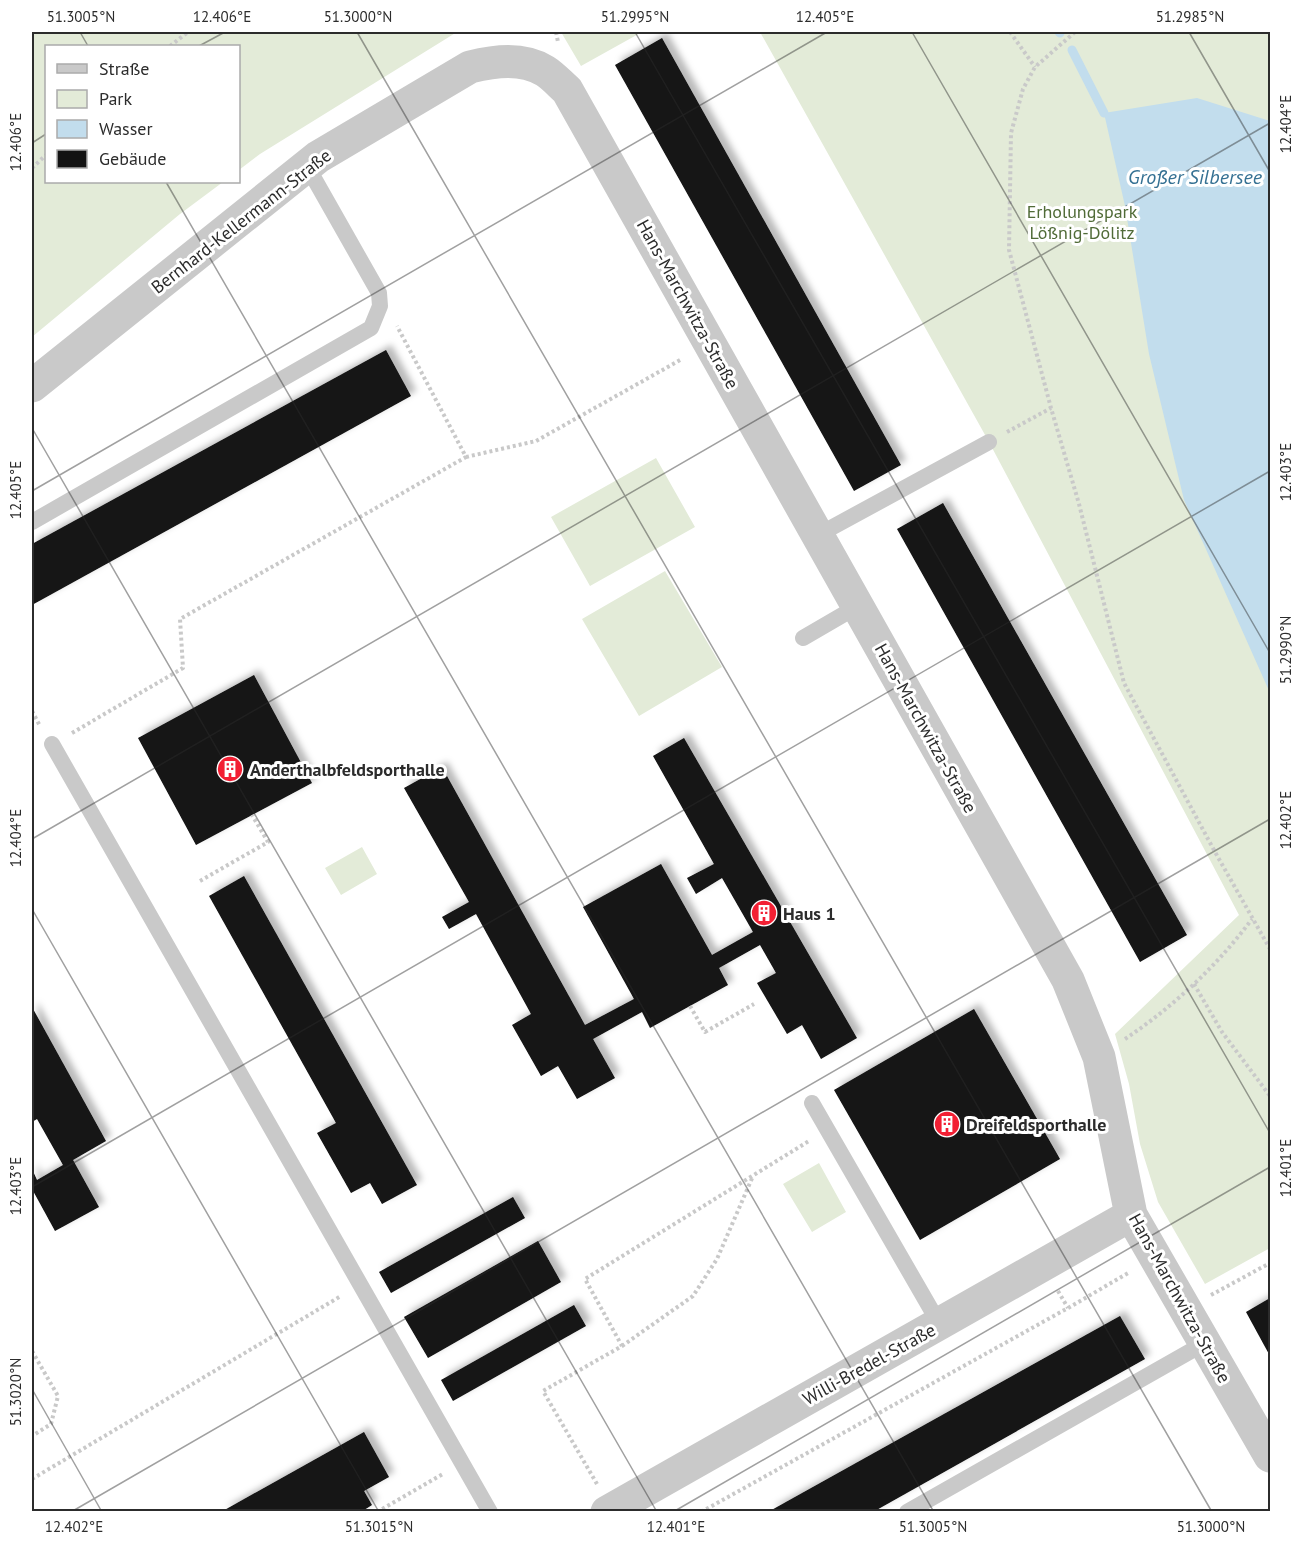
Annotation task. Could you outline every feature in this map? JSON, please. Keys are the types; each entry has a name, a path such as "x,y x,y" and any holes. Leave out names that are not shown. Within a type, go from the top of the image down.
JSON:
{"street":[{"name":"Bernhard-Kellermann-Straße","path":"32,386 318,157 470,67 496,61"},
{"name":"Hans-Marchwitza-Straße","path":"496,61 525,63 545,71 567,90 1068,980 1099,1057 1131,1215 1270,1456"},
{"name":"Willi-Bredel-Straße","path":"609,1510 1131,1215"}],"lane":[{"path":"32,522 371,328 380,306 380,293 307,166"},
{"path":"818,535 989,442"},
{"path":"802,638 858,606"},
{"path":"52,744 490,1512"},
{"path":"812,1103 940,1325"},
{"path":"906,1512 1205,1343"}],"path":[{"path":"172,45 188,32"},
{"path":"1010,32 1035,67"},
{"path":"1074,33 1035,67 1023,89 1011,133 1009,250 1079,504 1124,683 1270,950"},
{"path":"32,168 45,156"},
{"path":"380,293 466,457"},
{"path":"52,744 183,668 180,619 466,457 536,441 710,343"},
{"path":"989,442 1051,408"},
{"path":"200,881 268,842 252,815"},
{"path":"1099,1057 1150,1022 1194,984 1233,943 1252,919"},
{"path":"1194,984 1222,1032 1270,1096"},
{"path":"690,1006 705,1032 754,1004"},
{"path":"622,1346 585,1279 827,1129"},
{"path":"609,1510 543,1391 622,1346 693,1296 717,1259 753,1176"},
{"path":"701,1512 1068,1308 1155,1257"},
{"path":"1186,1309 1270,1263"},
{"path":"32,1479 360,1284"},
{"path":"32,1350 58,1396 51,1424 32,1436"},
{"path":"376,1512 462,1463"}],"green space":[{"path":"32,32 457,32 260,154 240,169 240,45 45,45 45,183 222,183 180,214 32,337"},
{"path":"561,32 642,32 581,66"},
{"name":"Erholungspark Lößnig-Dölitz","path":"760,32 1270,32 1270,1248 1205,1284 1158,1202 1140,1144 1129,1084 1115,1034 1239,915 989,442"},
{"path":"656,458 695,527 590,586 551,517"},
{"path":"665,571 722,667 639,716 582,619"},
{"path":"362,847 377,874 341,895 325,868"},
{"path":"819,1163 846,1212 812,1232 783,1184"}],"water":[{"name":"Großer Silbersee","path":"1197,98 1270,121 1270,693 1184,500 1149,354 1125,206 1104,113"}],"building":[{"path":"662,38 901,465 854,491 615,65"},
{"path":"386,350 411,396 32,605 32,544"},
{"path":"943,503 1187,935 1140,962 897,529"},
{"name":"Anderthalbfeldsporthalle","path":"254,675 312,783 196,845 138,738"},
{"path":"684,738 857,1038 821,1059 802,1025 787,1034 757,983 776,973 760,945 719,968 728,985 650,1028 642,1012 593,1039 615,1078 577,1099 558,1066 541,1076 512,1025 531,1014 476,914 449,929 442,917 469,902 404,788 442,767 585,1025 634,999 583,907 661,864 712,955 753,932 722,878 696,894 687,878 714,864 653,756"},
{"path":"244,876 417,1185 382,1204 370,1183 351,1193 317,1133 336,1123 209,896"},
{"path":"32,1007 106,1141 73,1160 99,1207 55,1231 32,1189 32,1169 37,1180 63,1165 37,1119 32,1122"},
{"name":"Dreifeldsporthalle","path":"974,1009 1060,1159 920,1240 834,1090"},
{"path":"513,1197 525,1218 391,1293 379,1272"},
{"path":"538,1241 561,1282 428,1358 404,1317"},
{"path":"1270,1298 1270,1356 1246,1312"},
{"path":"574,1305 586,1326 453,1401 441,1380"},
{"path":"1120,1316 1145,1359 873,1512 768,1512"},
{"path":"364,1432 389,1477 364,1491 372,1505 361,1512 221,1512"}],"waterway":[{"path":"1072,50 1104,113"}],"place":[{"name":"Anderthalbfeldsporthalle","path":"230,769"},
{"name":"Haus 1","path":"764,913"},
{"name":"Dreifeldsporthalle","path":"947,1124"}]}
